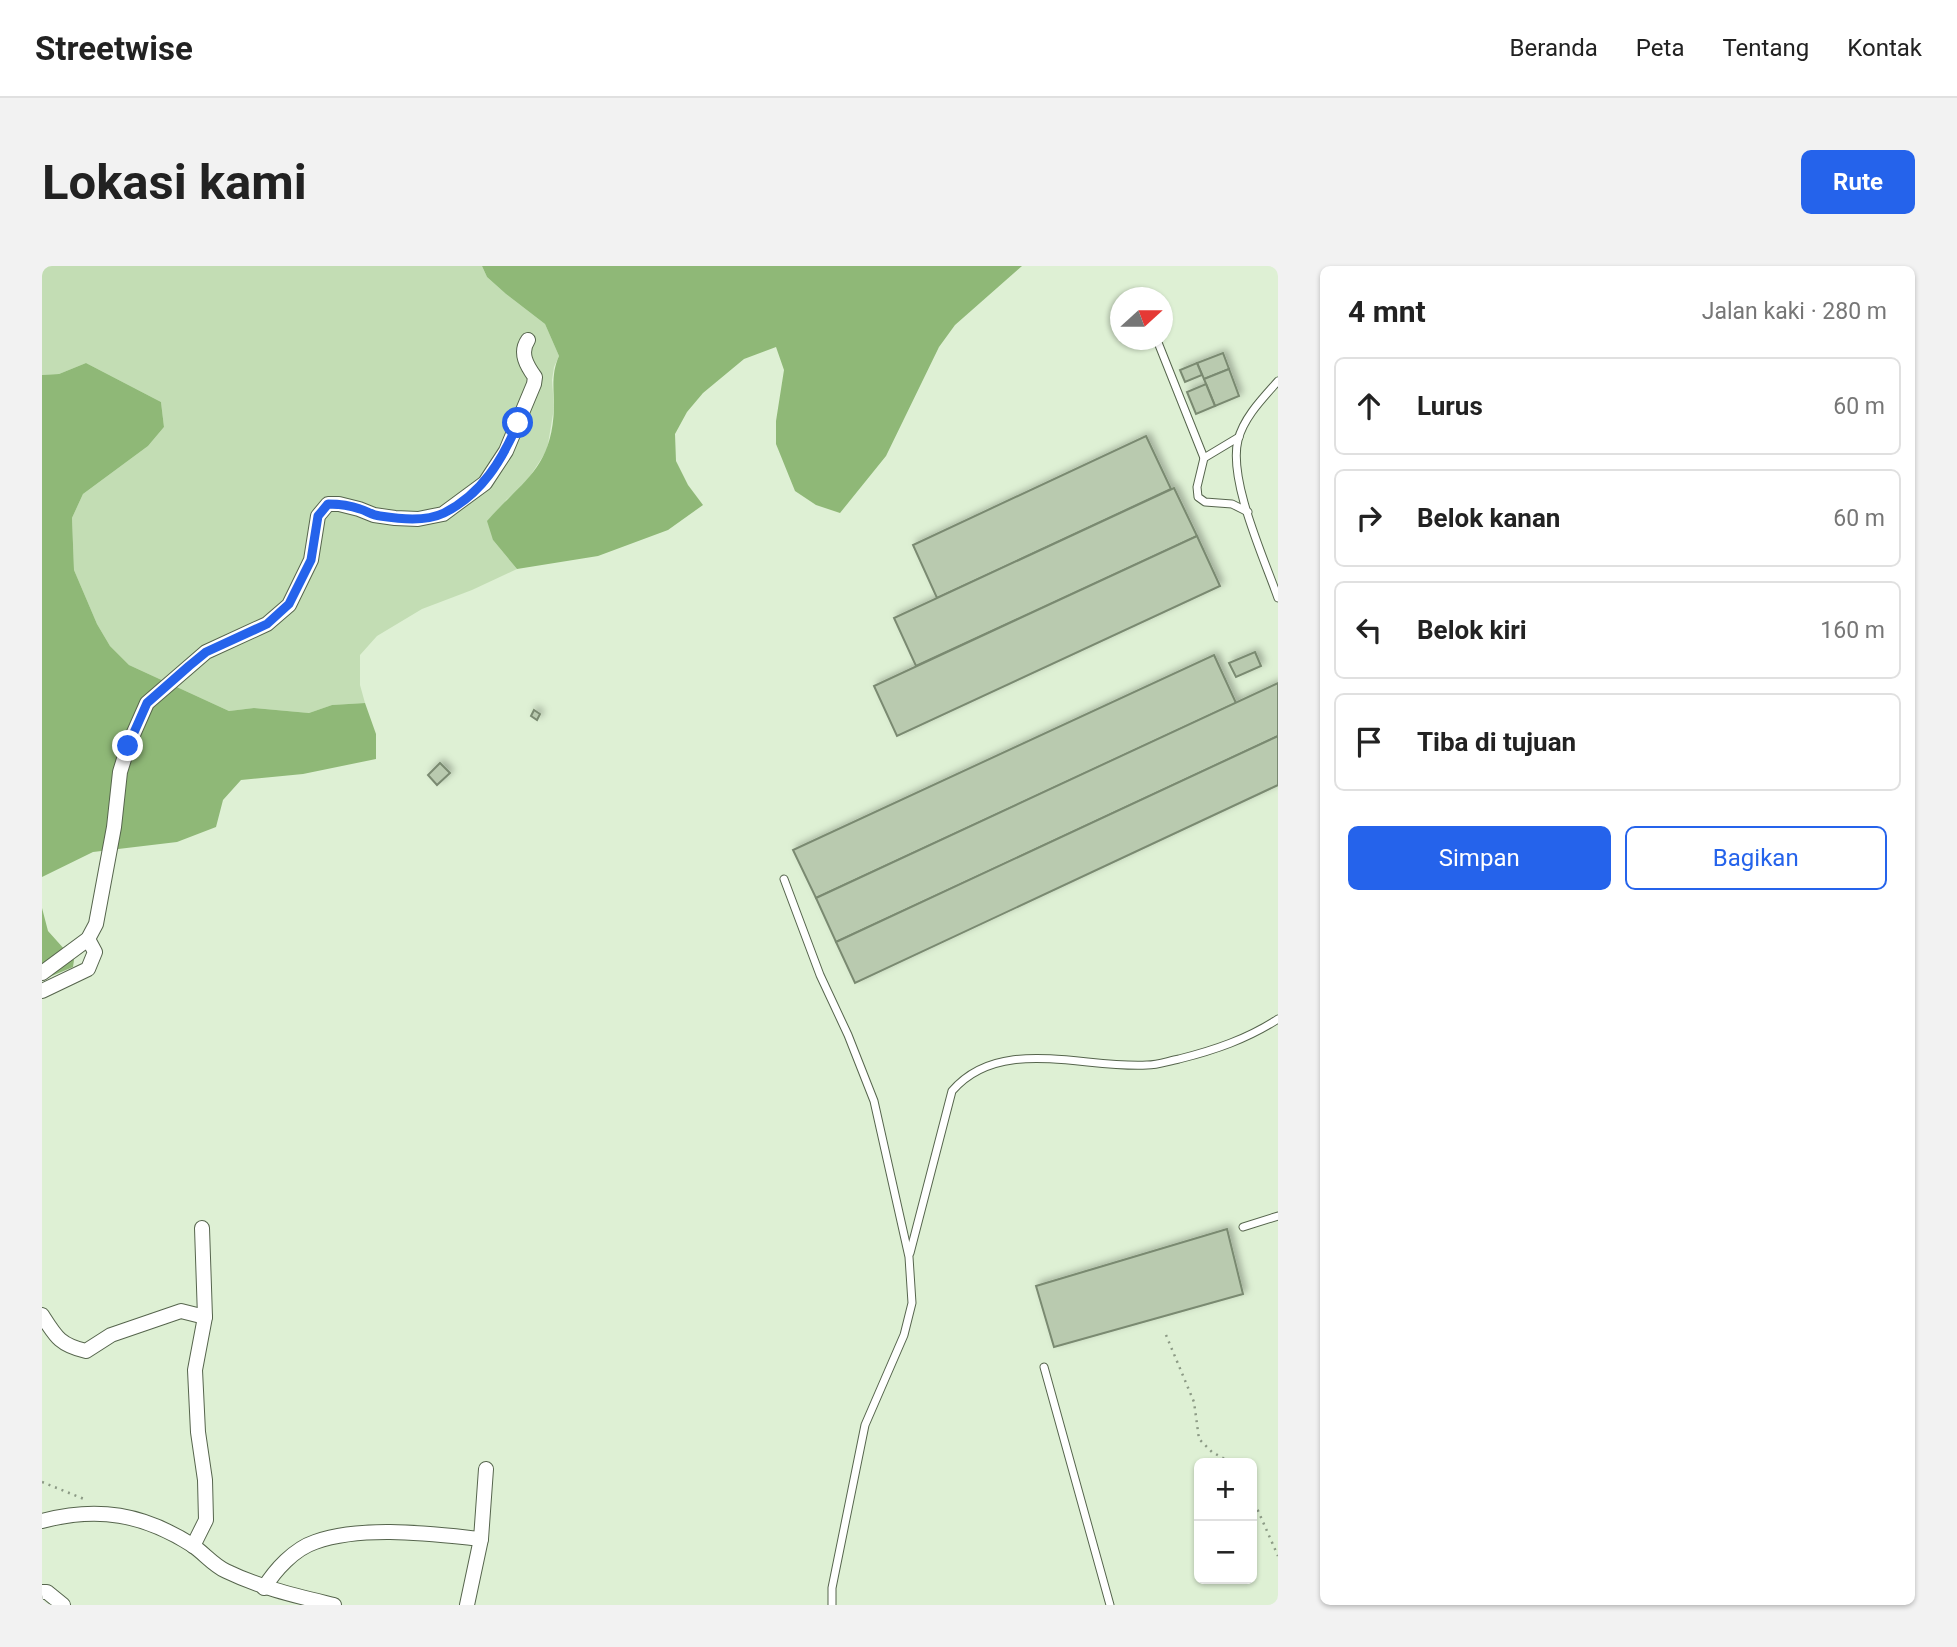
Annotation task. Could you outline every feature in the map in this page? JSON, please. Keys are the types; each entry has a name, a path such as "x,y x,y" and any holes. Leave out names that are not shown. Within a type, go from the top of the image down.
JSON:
{"street":[{"path":"42,973 88,939 96,924 114,827 120,772 147,703 206,652 267,624 289,604 311,560 318,516 328,504 359,509 374,515 418,519 443,514 485,483 506,451 534,384 535,377 527,367 523,353 528,341"},
{"path":"42,991 88,969 95,952 88,939"},
{"path":"193,1546 206,1520 195,1370 205,1317 202,1228"},
{"path":"42,1315 52,1332 67,1346 86,1350 111,1335 181,1311 205,1317"},
{"path":"467,1605 481,1539 486,1469"},
{"path":"42,1521 61,1516 119,1514 155,1525 193,1546 223,1570 264,1588 334,1605"},
{"path":"264,1588 277,1567 313,1542 390,1532 481,1539"},
{"path":"42,1592 47,1592 63,1605"}],"lane":[{"path":"1161,350 1204,458 1197,487 1198,496 1205,502 1232,504 1248,512"},
{"path":"1278,381 1260,401 1238,437 1236,455 1248,512 1278,597"},
{"path":"1204,458 1238,437"},
{"path":"784,879 820,975 848,1035 874,1101 909,1257 912,1303 904,1335 865,1425 832,1588 832,1605"},
{"path":"909,1257 952,1091 964,1077 984,1066 1026,1058 1109,1066 1150,1065 1218,1049 1253,1035 1278,1018"},
{"path":"1243,1227 1278,1216"},
{"path":"1044,1367 1110,1605"}],"path":[{"path":"1166,1335 1194,1402 1199,1439 1223,1458"},
{"path":"42,1482 94,1503"},
{"path":"1257,1508 1278,1556"}],"green space":[{"path":"42,266 482,266 487,277 545,324 559,356 552,380 554,408 547,450 525,484 506,500 493,540 517,569 422,609 377,636 360,655 360,685 365,703 332,705 309,713 254,708 229,711 129,665 110,646 97,624 74,570 72,518 83,494 148,446 164,427 161,402 86,363 59,374 42,375"},
{"path":"482,266 1022,266 955,325 939,347 886,456 840,513 816,505 795,491 776,444 776,421 784,370 776,347 744,359 703,393 687,412 675,434 676,461 688,485 703,505 668,530 598,556 517,569 493,540 487,521 533,472 548,446 554,408 554,375 559,356 545,324 487,277"},
{"path":"86,363 161,402 164,427 148,446 83,494 72,518 74,570 97,624 110,646 129,665 229,711 254,708 309,713 332,705 365,703 376,734 376,759 303,774 241,780 223,800 216,827 177,842 93,852 42,877 42,375 59,374"},
{"path":"42,908 48,931 74,960 73,967 42,980"}],"building":[{"path":"1223,353 1229,369 1204,379 1197,363"},
{"path":"1197,363 1202,375 1185,382 1180,370"},
{"path":"1229,369 1239,396 1215,406 1204,379"},
{"path":"1206,384 1215,406 1196,414 1187,392"},
{"path":"1146,436 1171,489 937,598 913,545"},
{"path":"1174,488 1197,536 916,666 894,618"},
{"path":"1197,536 1220,586 897,736 874,686"},
{"path":"1255,652 1261,666 1236,677 1229,663"},
{"path":"1214,655 1236,703 816,898 793,850"},
{"path":"1278,683 1278,736 836,942 816,898"},
{"path":"534,710 540,714 537,720 531,716"},
{"path":"1278,736 1278,785 855,983 836,942"},
{"path":"440,763 450,773 437,785 428,775"},
{"path":"1227,1229 1243,1294 1054,1347 1036,1286"}],"route":[{"path":"128,746 147,703 206,652 267,624 289,604 311,560 318,516 328,504 339,504 394,518 418,519 443,514 485,483 506,451 518,423"}]}
